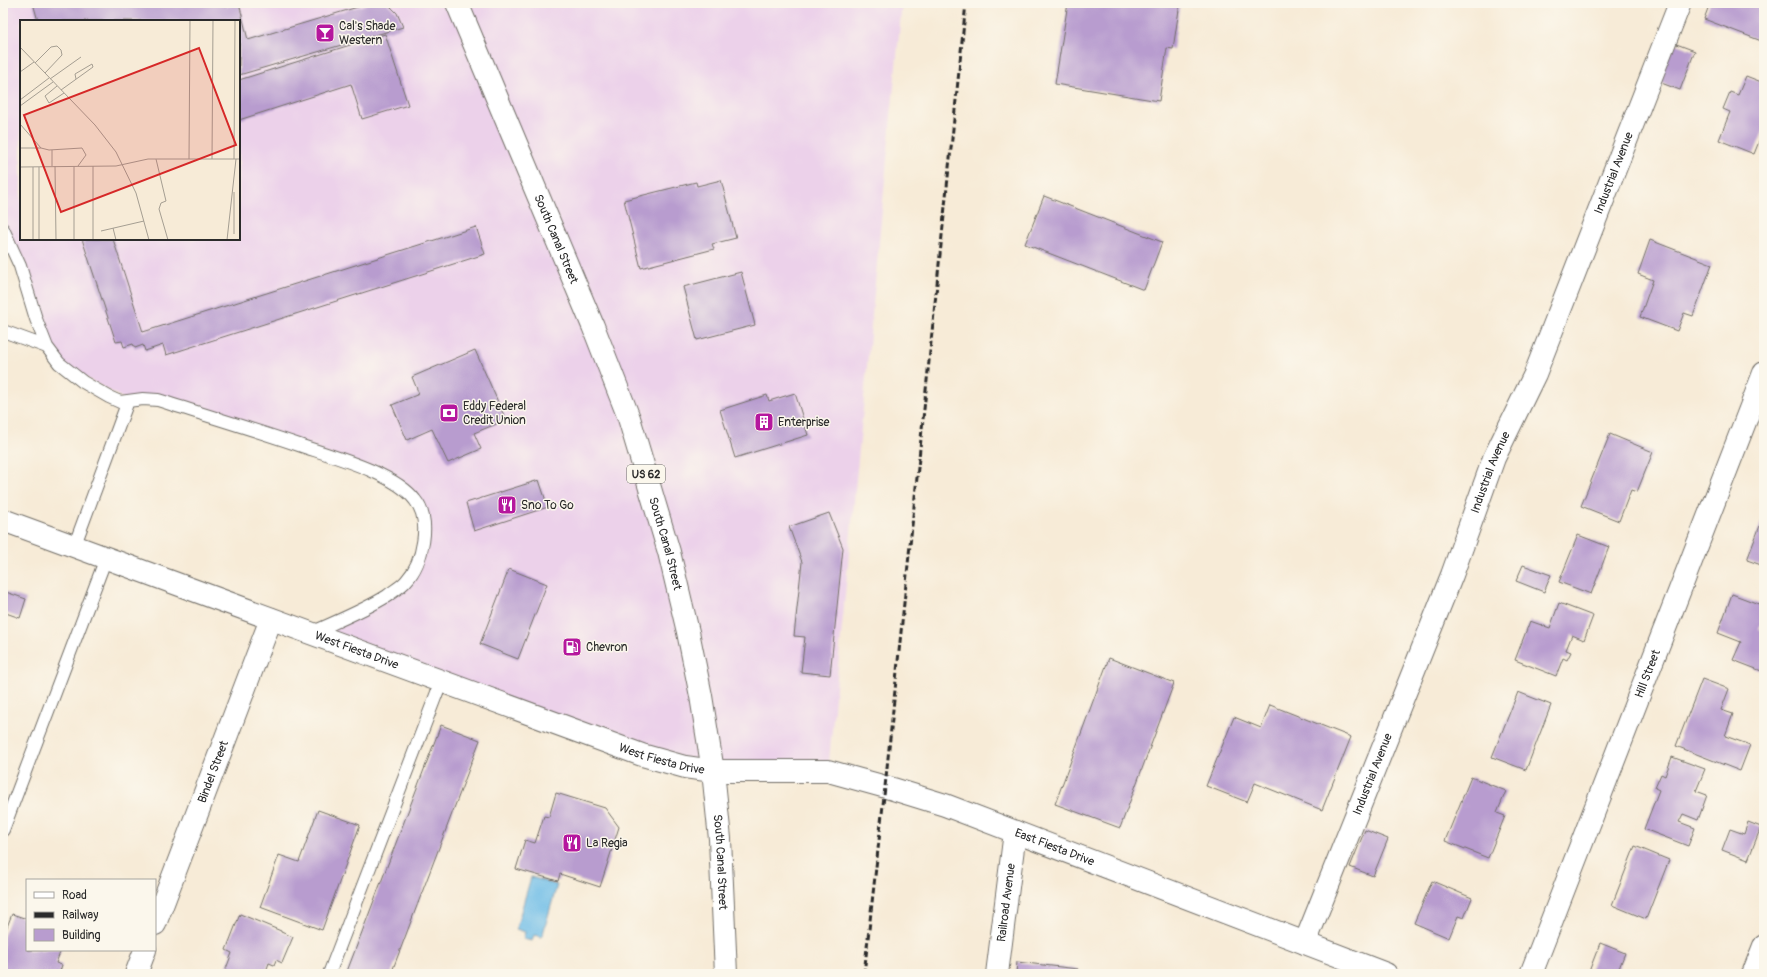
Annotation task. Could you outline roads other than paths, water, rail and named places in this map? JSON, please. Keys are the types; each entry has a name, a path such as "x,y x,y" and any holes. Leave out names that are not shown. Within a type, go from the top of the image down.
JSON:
{"main road":[{"name":"South Canal Street","path":"457,3 593,326 629,418 669,552 701,696 713,771 720,839 726,974"},
{"name":"Industrial Avenue","path":"1305,943 1452,575 1494,458 1535,374 1680,3"},
{"name":"Hill Street","path":"1531,974 1764,373"},
{"name":"West Fiesta Drive","path":"3,520 642,755 685,767 713,771"},
{"name":"Bindel Street","path":"156,921 271,619"},
{"name":"East Fiesta Drive","path":"713,771 828,771 893,789 945,805 1386,974"},
{"name":"Railroad Avenue","path":"997,974 1015,832"},
{"path":"1753,974 1764,946"},
{"path":"136,974 145,951"}],"lane":[{"path":"3,229 20,266 36,318 47,346 60,363 83,382 109,398 120,402 144,399 158,400 361,465 401,487 416,500 423,519 424,539 417,563 406,581 369,607 311,633"},
{"path":"3,330 47,346"},
{"path":"74,547 128,401"},
{"path":"3,830 106,558"},
{"path":"329,974 441,682"}],"water":[{"path":"531,877 557,885 542,937 534,935 532,941 523,939 525,932 516,929"}],"railway":[{"path":"864,974 885,787 966,3"}],"place":[{"name":"Cal's Shade Western","path":"325,33"},
{"name":"Eddy Federal Credit Union","path":"449,413"},
{"name":"Enterprise","path":"764,422"},
{"name":"Sno To Go","path":"507,505"},
{"name":"Chevron","path":"572,647"},
{"name":"La Regia","path":"572,843"}]}
